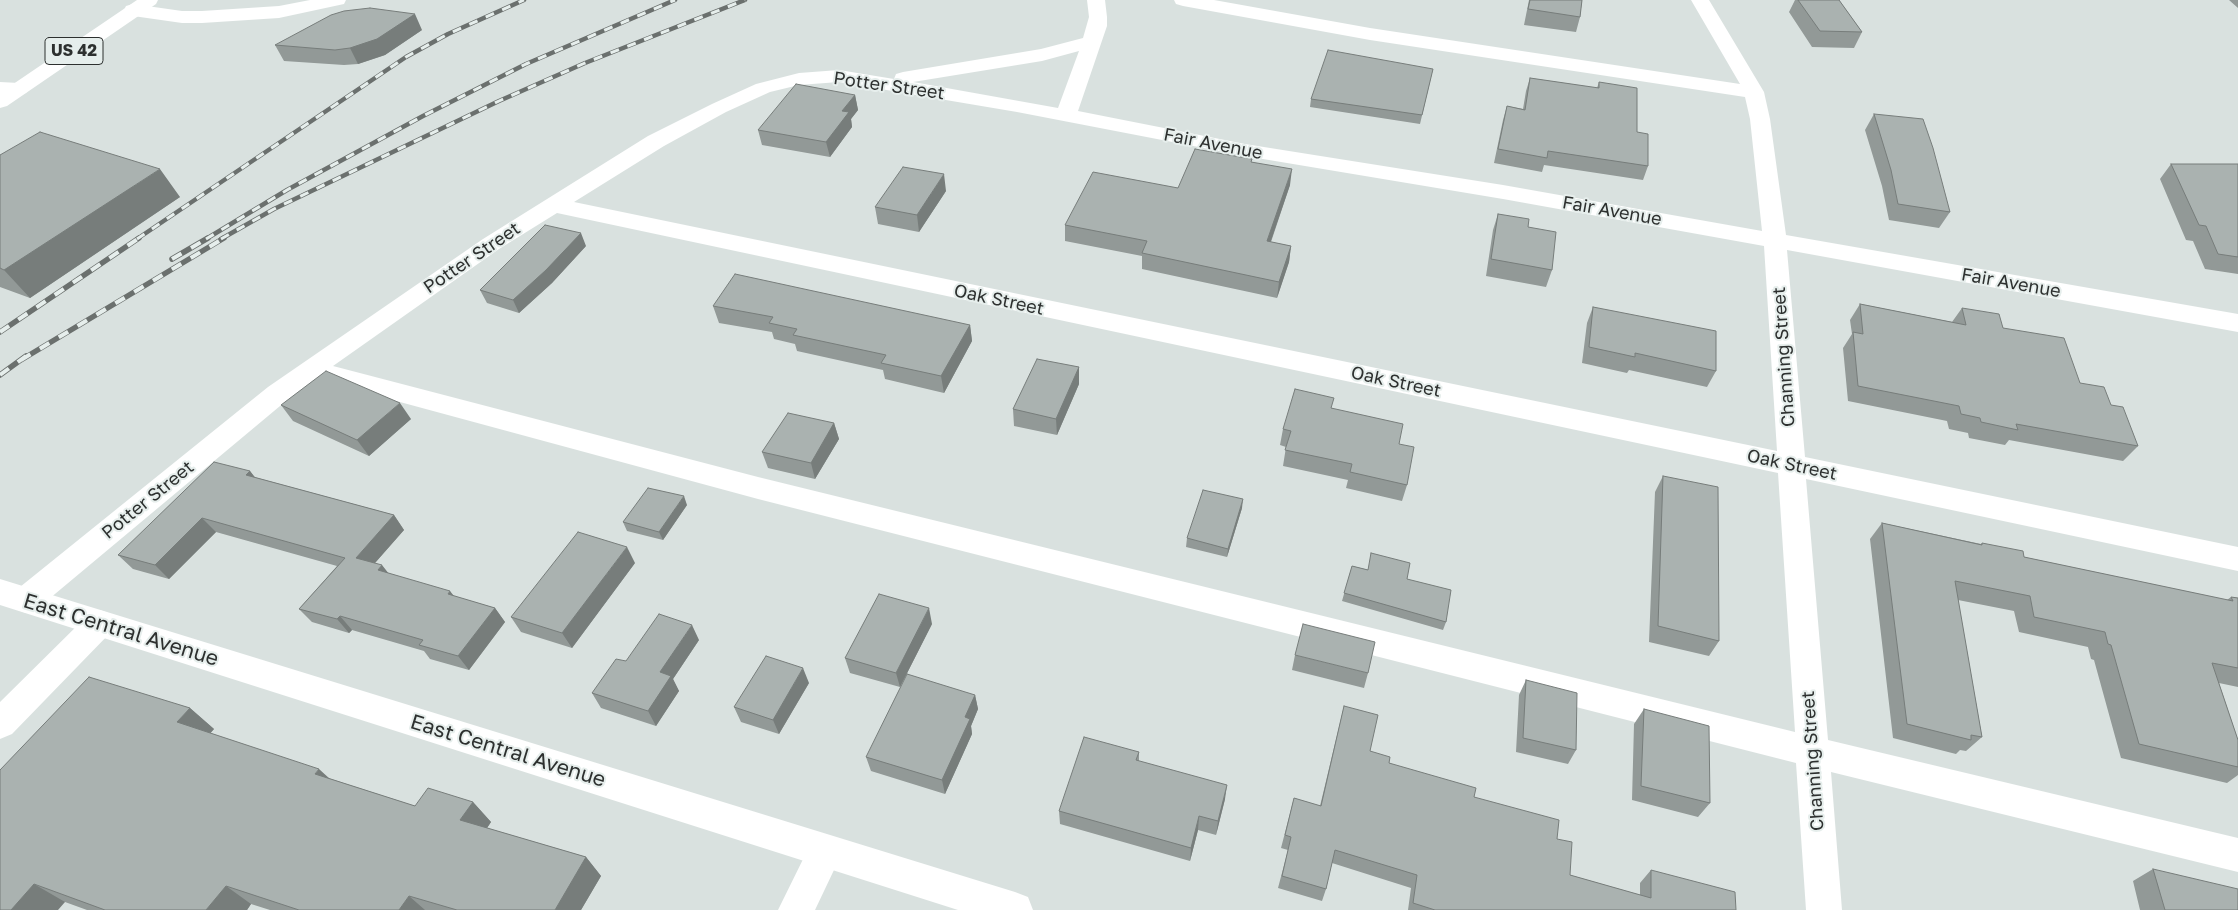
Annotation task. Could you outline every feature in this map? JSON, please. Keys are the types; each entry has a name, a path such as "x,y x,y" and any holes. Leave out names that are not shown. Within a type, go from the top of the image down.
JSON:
{"street":[{"path":"141,5 182,17 279,12 337,0"},
{"path":"1066,116 1098,18 1096,0"},
{"path":"1183,0 1370,34 1754,92"},
{"name":"Channing Street","path":"1700,0 1747,77 1754,92 1760,119 1775,240 1824,910"},
{"name":"US 42","path":"0,102 10,88 141,5"},
{"path":"871,82 937,74 1042,55 1090,42"},
{"name":"Potter Street","path":"13,596 310,369 491,244 656,141 718,108 763,88 816,77 839,76 986,100"},
{"name":"Fair Avenue","path":"986,100 1245,150 1513,194 2238,323"},
{"name":"Oak Street","path":"554,205 2238,558"},
{"path":"310,369 758,488 1813,752 2238,855"},
{"name":"East Central Avenue","path":"13,596 1015,910"},
{"path":"0,724 100,623"},
{"path":"796,910 825,851"}],"building":[{"path":"1530,0 1582,0 1580,17 1528,9"},
{"path":"1798,0 1839,0 1862,32 1820,31"},
{"path":"370,8 415,14 377,39 350,48 335,50 275,45 331,15 344,11"},
{"path":"1328,50 1433,69 1422,115 1311,99"},
{"path":"1530,78 1599,88 1599,82 1637,88 1637,132 1648,134 1648,166 1548,151 1547,158 1498,149 1507,106 1525,110"},
{"path":"796,84 855,95 842,111 849,112 826,142 758,130"},
{"path":"1874,114 1923,119 1933,148 1950,212 1898,204 1891,170"},
{"path":"40,132 160,169 4,270 0,268 0,155"},
{"path":"1195,149 1252,159 1251,162 1292,169 1267,241 1291,246 1279,282 1142,253 1147,241 1065,225 1093,172 1178,188"},
{"path":"2171,164 2238,164 2238,257 2218,254 2206,226 2199,225"},
{"path":"903,167 944,174 917,215 875,207"},
{"path":"1498,214 1529,219 1528,227 1556,232 1552,270 1491,259"},
{"path":"545,225 581,233 546,270 513,300 480,290"},
{"path":"735,274 970,325 941,376 881,363 886,355 793,335 797,329 769,323 773,317 713,306"},
{"path":"1860,304 1966,325 1962,308 1999,314 2003,328 2064,338 2080,383 2104,387 2111,405 2123,407 2138,446 2016,424 2018,430 1981,422 1980,418 1961,414 1959,406 1858,386 1853,332 1863,334"},
{"path":"1593,307 1716,331 1716,371 1635,353 1635,357 1589,347"},
{"path":"1037,359 1079,367 1056,419 1013,409"},
{"path":"326,371 400,403 357,440 281,405"},
{"path":"1295,389 1334,398 1331,408 1403,424 1399,444 1414,447 1407,485 1350,472 1352,464 1285,450 1291,431 1283,429"},
{"path":"788,413 834,423 811,463 762,452"},
{"path":"214,462 250,471 246,475 394,515 356,558 382,565 378,570 450,591 448,594 495,608 458,656 419,645 423,640 340,616 337,619 299,609 345,558 202,518 155,565 118,555"},
{"path":"1663,476 1718,487 1719,641 1658,626"},
{"path":"648,488 684,496 659,532 623,522"},
{"path":"1203,490 1243,499 1228,549 1187,538"},
{"path":"1882,523 1982,545 1982,543 2023,551 2024,557 2233,601 2231,597 2238,598 2238,668 2212,663 2238,740 2238,767 2139,744 2111,645 2108,644 2105,632 2034,617 2030,596 1955,581 1982,737 1971,735 1971,740 1907,724"},
{"path":"578,532 627,547 562,633 511,617"},
{"path":"1371,553 1410,563 1407,579 1451,590 1446,622 1344,593 1352,566 1368,570"},
{"path":"879,594 929,608 896,673 845,658"},
{"path":"659,614 692,625 660,672 671,676 648,711 592,693 616,659 626,661"},
{"path":"1303,624 1375,642 1368,673 1295,655"},
{"path":"766,656 803,668 773,720 734,707"},
{"path":"907,674 975,695 965,717 970,719 942,780 866,757"},
{"path":"89,677 190,708 177,722 319,769 315,774 415,806 428,788 473,802 460,820 586,857 555,910 457,910 409,896 399,910 299,910 226,886 206,910 105,910 34,884 11,910 0,910 0,770"},
{"path":"1526,680 1577,693 1576,750 1523,738"},
{"path":"1344,706 1378,715 1370,751 1390,757 1389,763 1476,788 1474,797 1559,820 1557,839 1572,842 1570,875 1651,898 1651,870 1735,892 1736,910 1435,910 1413,903 1417,875 1335,850 1326,889 1282,876 1291,837 1285,835 1294,798 1321,806"},
{"path":"1644,709 1709,726 1710,803 1641,786"},
{"path":"1084,737 1139,752 1136,760 1227,785 1218,821 1199,816 1191,848 1059,811"},
{"path":"2153,869 2238,889 2238,910 2165,910"}],"railway":[{"path":"137,239 406,57 448,34 524,0"},
{"path":"206,239 287,190 423,116 526,64 675,0"},
{"path":"221,239 274,209 499,101 585,63 745,0"},
{"path":"0,332 139,238"},
{"path":"172,259 208,238"},
{"path":"21,360 224,238"},
{"path":"0,375 26,356"}]}
